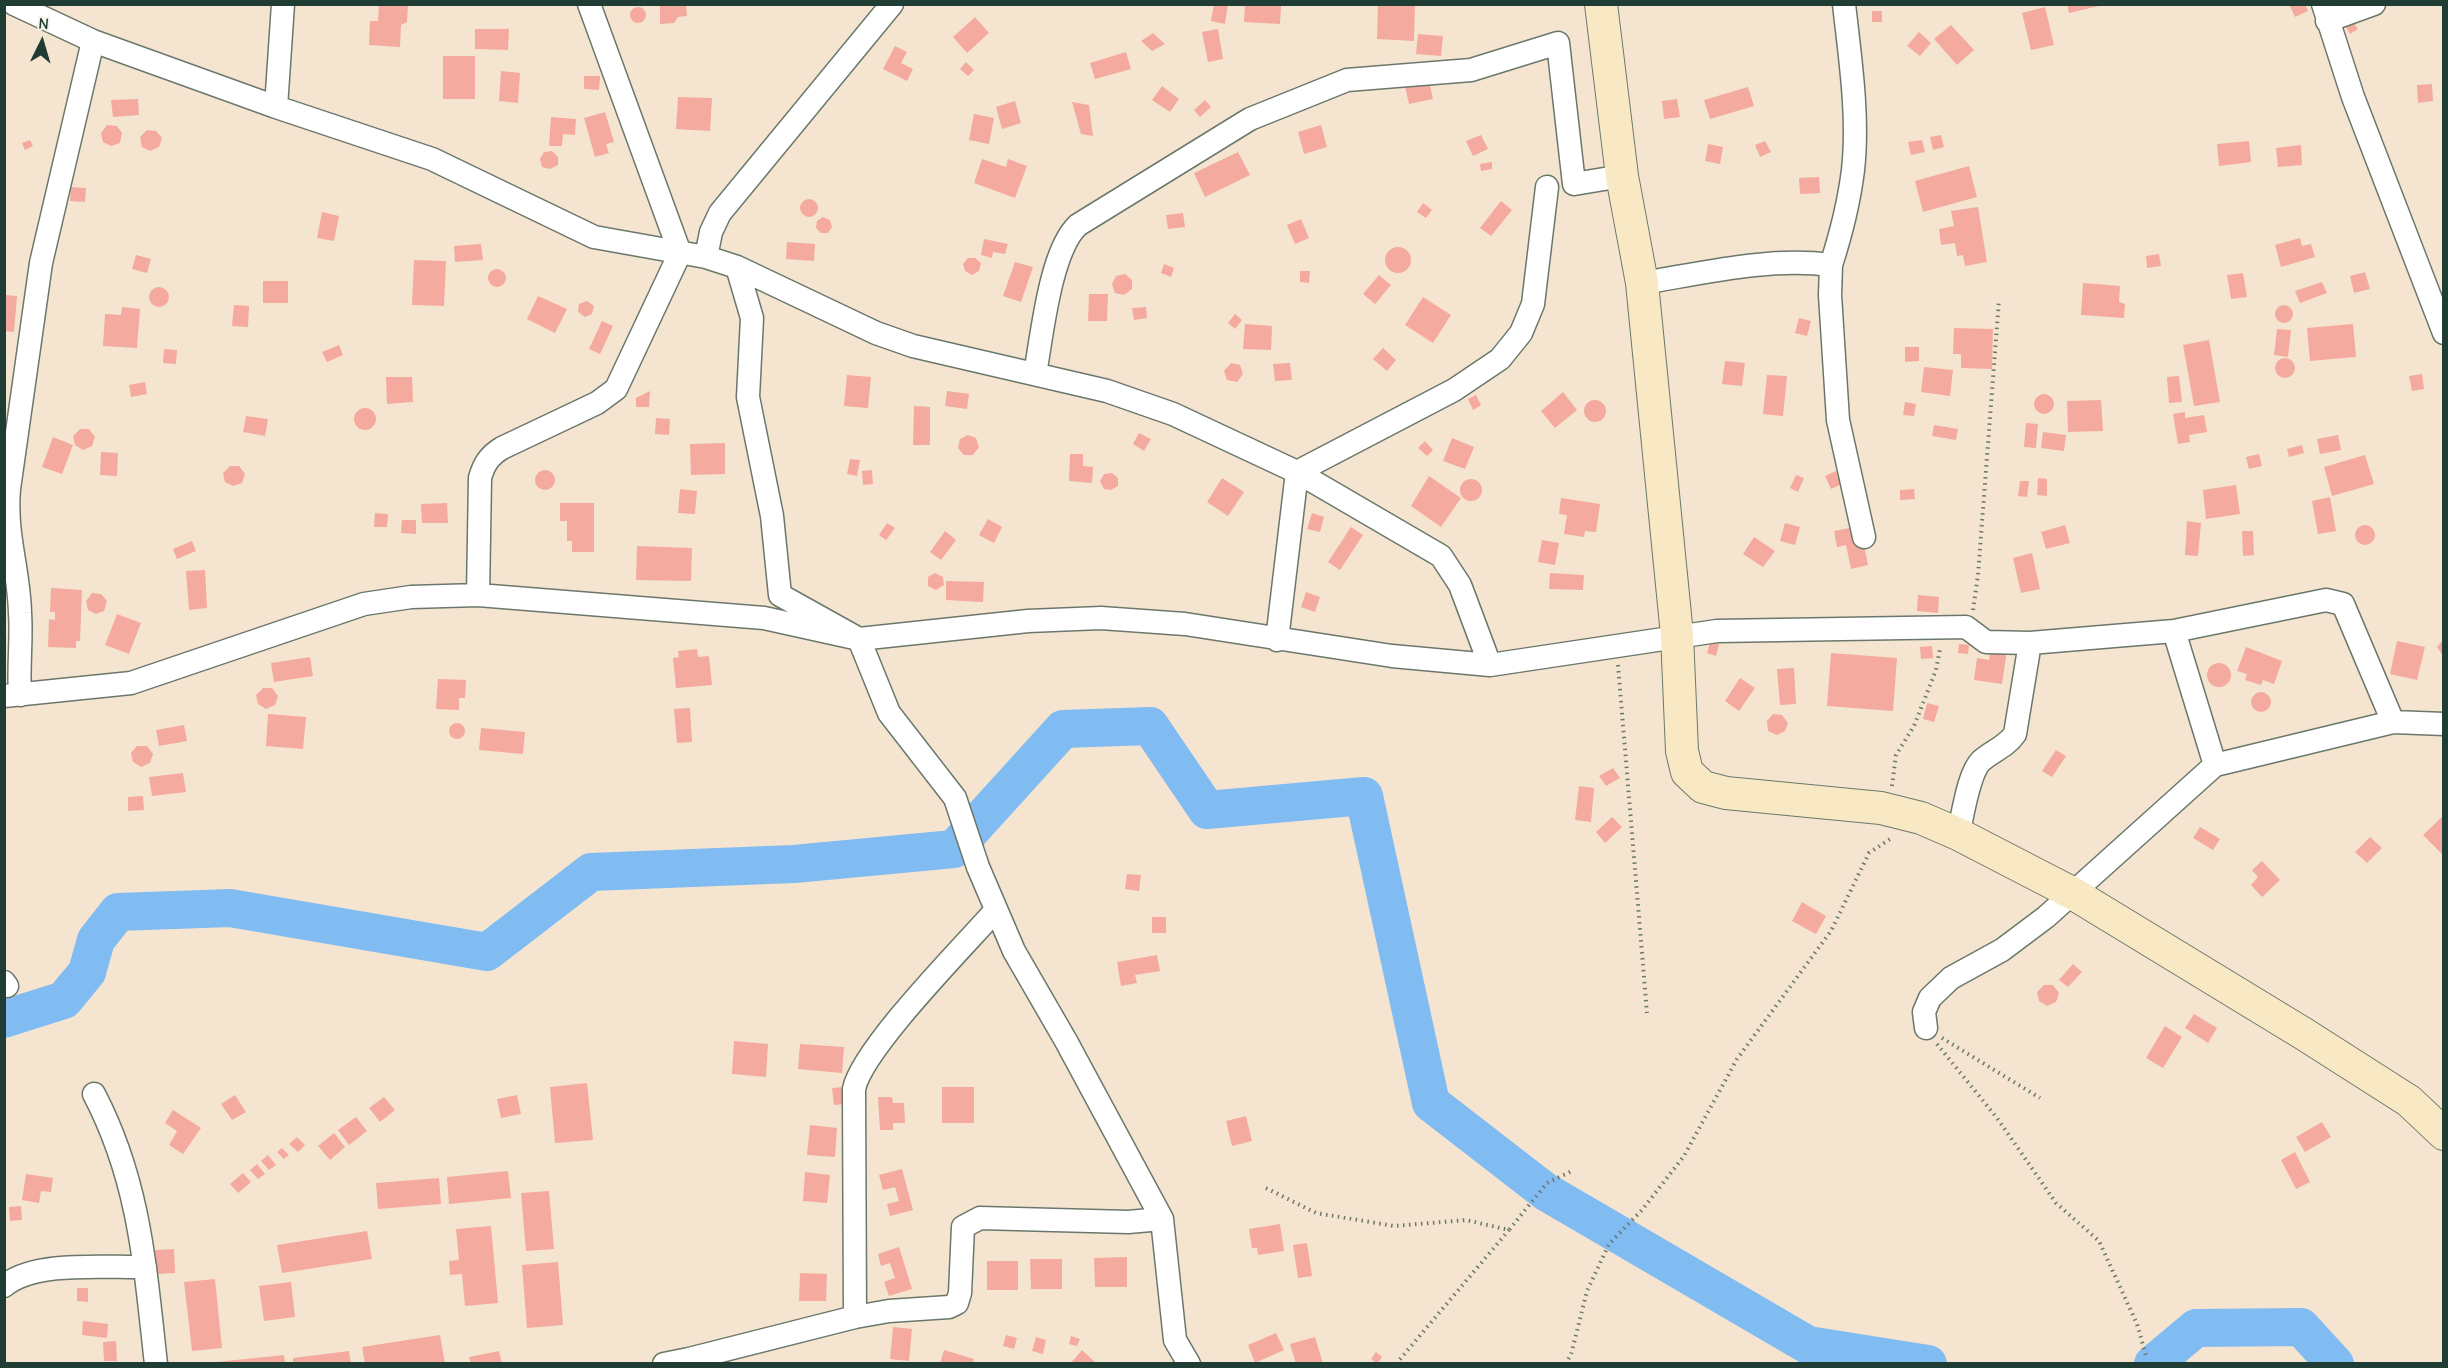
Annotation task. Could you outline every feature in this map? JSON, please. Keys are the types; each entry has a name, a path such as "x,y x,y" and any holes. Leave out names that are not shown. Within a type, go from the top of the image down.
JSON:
{"street":[{"path":"14,4 93,41 276,107 432,159 594,237 706,257 737,267 876,333 913,346 1107,391 1173,414 1298,472 1441,556 1460,585 1490,665"},
{"path":"276,107 283,4"},
{"path":"478,595 480,478 490,455 597,403 616,389 680,253 589,4"},
{"path":"706,257 711,232 720,213 892,4"},
{"path":"1601,4 1623,176 1642,283 1677,635 1682,751 1687,772 1703,787 1726,794 1881,808 1921,818 1958,834 2074,894 2400,1095 2444,1134"},
{"path":"1844,4 1853,82 1854,168 1846,217 1831,265 1830,295 1838,420 1864,537"},
{"path":"2374,4 2325,13 2353,97 2444,333"},
{"path":"93,41 41,263 9,489 7,524 20,613 18,657 12,695 132,684 364,604 411,597 478,595 764,618 859,639 1028,621 1101,618 1185,624 1392,656 1490,665 1717,630 1966,627 1986,642 2030,643 2174,630 2326,600 2343,604 2393,722"},
{"path":"1035,374 1048,299 1066,239 1078,225 1250,119 1347,80 1471,70 1558,43 1574,184 1623,176"},
{"path":"1298,472 1454,390 1500,359 1521,333 1533,304 1547,188"},
{"path":"1642,283 1767,263 1800,261 1831,265"},
{"path":"737,267 752,318 748,397 772,516 780,595 859,639 889,712 956,798 978,867 1014,951 1162,1219 1175,1340 1189,1364"},
{"path":"1277,640 1298,472"},
{"path":"2174,630 2215,765"},
{"path":"1958,834 1974,773 1981,761 2010,741 2014,735 2030,643"},
{"path":"1926,1028 1924,1012 1930,998 1951,978 2002,950 2074,894 2215,765 2393,722 2444,724"},
{"path":"855,1317 854,1089 857,1076 878,1046 996,910"},
{"path":"94,1095 118,1144 130,1182 145,1267 156,1364"},
{"path":"664,1364 689,1361 855,1317 889,1311 949,1307 957,1303 960,1293 963,1227 980,1218 1128,1222 1162,1219"},
{"path":"4,1286 12,1280 38,1270 145,1267"}],"path":[{"path":"1565,1364 1571,1354 1587,1291 1609,1244 1642,1210 1684,1156 1737,1059 1831,931 1869,853 1921,818 1890,784 1896,755 1914,726 1936,670 1938,650 1966,627 1973,609 1978,575 1999,300"},
{"path":"1616,646 1647,1013"},
{"path":"1926,1028 2040,1098"},
{"path":"1926,1028 1997,1118 2056,1203 2099,1241 2137,1324 2146,1356"},
{"path":"1395,1364 1547,1183 1572,1171"},
{"path":"1266,1188 1316,1213 1394,1226 1466,1220 1509,1230"}],"building":[{"path":"379,4 408,4 407,22 401,25 400,47 369,45 370,21 378,21"},
{"path":"660,4 686,4 687,16 678,17 674,23 660,24"},
{"path":"1214,4 1228,4 1225,24 1211,21"},
{"path":"1245,4 1281,6 1280,24 1244,22"},
{"path":"1378,4 1415,4 1414,41 1377,39"},
{"path":"2067,4 2103,4 2103,5 2069,13"},
{"path":"2289,4 2305,4 2308,11 2295,17"},
{"path":"635,7 641,7 646,15 644,21 635,23 630,18 630,12"},
{"path":"2045,7 2054,45 2031,50 2022,13"},
{"path":"1872,11 1882,11 1882,22 1872,22"},
{"path":"975,17 989,33 967,53 953,37"},
{"path":"2353,22 2358,29 2350,34 2346,27"},
{"path":"1951,25 1974,50 1957,65 1934,39"},
{"path":"475,29 509,29 508,50 475,49"},
{"path":"1218,29 1223,59 1208,62 1202,32"},
{"path":"1919,32 1931,43 1920,56 1907,46"},
{"path":"1153,33 1165,44 1152,51 1141,41"},
{"path":"1418,34 1443,36 1441,56 1416,54"},
{"path":"895,46 907,52 901,63 913,69 907,81 883,69"},
{"path":"1126,52 1131,69 1095,79 1090,63"},
{"path":"443,56 475,56 475,99 443,99"},
{"path":"966,62 974,70 968,76 960,69"},
{"path":"501,71 520,73 518,103 499,101"},
{"path":"584,76 600,76 599,90 584,89"},
{"path":"1429,81 1433,99 1409,104 1405,86"},
{"path":"2432,84 2433,101 2418,103 2417,85"},
{"path":"1162,86 1179,99 1170,112 1152,100"},
{"path":"1748,87 1754,106 1710,119 1704,100"},
{"path":"678,97 712,98 710,131 676,129"},
{"path":"138,99 139,115 113,117 111,100"},
{"path":"1677,99 1680,117 1664,119 1662,101"},
{"path":"1205,100 1211,107 1200,117 1194,110"},
{"path":"1015,101 1021,123 1002,129 996,107"},
{"path":"1072,102 1089,105 1093,136 1081,134"},
{"path":"605,112 614,142 606,144 609,153 595,157 584,118"},
{"path":"974,114 994,118 989,144 969,140"},
{"path":"551,117 576,119 575,135 563,134 562,146 549,146"},
{"path":"107,125 117,126 122,133 120,143 111,146 103,142 101,133"},
{"path":"1321,125 1327,147 1304,154 1298,132"},
{"path":"147,130 156,131 162,138 159,147 150,151 142,147 140,137"},
{"path":"1481,135 1488,149 1473,156 1466,141"},
{"path":"1941,135 1944,147 1933,150 1930,137"},
{"path":"30,140 33,146 25,150 22,143"},
{"path":"1922,140 1925,152 1911,155 1908,142"},
{"path":"1765,141 1771,152 1760,157 1755,145"},
{"path":"2249,141 2251,162 2219,166 2217,144"},
{"path":"1708,144 1723,147 1720,164 1705,161"},
{"path":"2301,145 2302,165 2278,167 2276,148"},
{"path":"552,151 558,157 558,165 550,169 542,167 540,159 544,152"},
{"path":"1238,152 1250,175 1205,197 1194,173"},
{"path":"982,159 1006,167 1008,159 1027,166 1015,198 974,183"},
{"path":"1492,162 1492,169 1481,171 1480,164"},
{"path":"1969,166 1977,197 1923,212 1915,181"},
{"path":"1819,177 1820,193 1800,194 1799,178"},
{"path":"71,187 86,188 85,202 70,201"},
{"path":"809,199 815,202 818,208 815,214 809,217 803,214 800,208 803,202"},
{"path":"1501,201 1512,210 1491,236 1480,228"},
{"path":"1423,203 1432,210 1426,218 1417,212"},
{"path":"1978,207 1987,262 1965,266 1963,255 1957,256 1955,243 1941,245 1939,229 1954,226 1951,211"},
{"path":"322,212 339,216 334,241 317,238"},
{"path":"1183,213 1185,227 1168,229 1166,215"},
{"path":"823,217 830,220 832,227 828,233 821,233 816,228 817,221"},
{"path":"1301,219 1309,238 1295,244 1287,225"},
{"path":"2300,238 2302,246 2311,244 2315,257 2281,267 2275,245"},
{"path":"984,239 1008,244 1005,254 993,252 992,258 981,255"},
{"path":"787,242 815,244 814,261 786,259"},
{"path":"481,244 483,260 455,262 454,246"},
{"path":"1398,247 1407,251 1411,260 1407,269 1398,273 1389,269 1385,260 1389,251"},
{"path":"2159,254 2161,266 2147,268 2146,256"},
{"path":"136,255 151,259 147,273 132,269"},
{"path":"968,258 975,258 981,263 979,271 972,275 965,271 963,264"},
{"path":"414,260 446,261 444,306 412,305"},
{"path":"1015,262 1033,267 1021,302 1003,296"},
{"path":"1164,264 1174,268 1171,277 1161,273"},
{"path":"497,269 503,272 506,278 503,284 497,287 491,284 488,278 491,272"},
{"path":"1300,271 1310,271 1309,283 1300,282"},
{"path":"2365,272 2370,289 2354,293 2350,276"},
{"path":"2243,273 2247,297 2231,299 2227,275"},
{"path":"1125,274 1132,280 1132,289 1124,295 1115,293 1112,284 1116,276"},
{"path":"1379,275 1391,285 1375,304 1363,294"},
{"path":"263,281 288,281 288,303 263,303"},
{"path":"2322,282 2327,293 2300,303 2295,291"},
{"path":"2083,283 2120,286 2119,302 2125,304 2124,318 2081,315"},
{"path":"155,287 163,287 169,293 169,301 163,307 155,307 149,301 149,293"},
{"path":"1089,294 1108,294 1107,321 1088,321"},
{"path":"4,295 17,296 14,332 4,331"},
{"path":"538,296 567,309 555,333 527,319"},
{"path":"1423,297 1451,315 1433,343 1405,325"},
{"path":"587,301 594,306 592,314 585,317 578,312 579,304"},
{"path":"234,305 249,306 248,327 232,326"},
{"path":"2280,305 2288,305 2293,310 2291,321 2280,323 2275,318 2275,310"},
{"path":"122,307 140,309 137,348 103,346 105,314 121,315"},
{"path":"1146,307 1147,318 1134,320 1132,308"},
{"path":"1235,314 1242,320 1235,329 1228,323"},
{"path":"1799,318 1811,321 1807,336 1795,333"},
{"path":"602,321 613,326 600,354 589,349"},
{"path":"1245,324 1272,326 1271,350 1243,349"},
{"path":"2353,324 2356,357 2310,361 2307,328"},
{"path":"1954,328 1993,329 1992,369 1961,368 1961,354 1953,354"},
{"path":"2277,329 2291,330 2288,357 2274,355"},
{"path":"2209,340 2220,402 2194,406 2183,345"},
{"path":"339,345 343,355 327,362 322,352"},
{"path":"1905,347 1919,347 1919,361 1905,362"},
{"path":"1383,348 1396,360 1387,371 1373,359"},
{"path":"164,349 177,350 176,364 163,363"},
{"path":"2285,358 2292,361 2295,368 2292,375 2285,378 2278,375 2275,368 2278,361"},
{"path":"1725,361 1745,363 1742,386 1722,384"},
{"path":"1231,363 1240,365 1243,374 1237,382 1227,380 1224,371"},
{"path":"1290,363 1292,380 1275,381 1273,364"},
{"path":"1924,367 1953,370 1950,396 1921,392"},
{"path":"2422,374 2424,389 2412,391 2409,376"},
{"path":"847,375 871,377 868,408 844,406"},
{"path":"1767,375 1787,376 1783,416 1763,414"},
{"path":"2179,376 2182,402 2169,403 2167,377"},
{"path":"386,377 412,377 413,402 387,404"},
{"path":"145,382 147,394 131,397 129,385"},
{"path":"650,391 649,407 636,407 636,398"},
{"path":"947,391 969,394 967,409 945,406"},
{"path":"1563,392 1577,410 1555,428 1541,411"},
{"path":"2044,394 2051,397 2054,404 2051,411 2044,414 2037,411 2034,404 2037,397"},
{"path":"1476,395 1481,405 1473,410 1468,399"},
{"path":"1595,400 1603,403 1606,411 1603,419 1595,422 1587,419 1584,411 1587,403"},
{"path":"2101,400 2103,431 2068,432 2067,401"},
{"path":"1905,402 1916,404 1914,416 1903,415"},
{"path":"914,406 930,407 930,445 913,445"},
{"path":"365,408 375,415 376,419 369,429 365,430 355,423 354,419 361,409"},
{"path":"2185,412 2185,418 2204,415 2207,432 2189,435 2190,442 2178,444 2173,414"},
{"path":"246,416 268,419 265,436 243,432"},
{"path":"656,418 670,419 669,435 655,434"},
{"path":"2026,423 2038,424 2036,448 2024,447"},
{"path":"1934,425 1958,429 1956,440 1932,436"},
{"path":"80,429 89,429 95,437 92,446 83,450 75,445 73,436"},
{"path":"2043,432 2066,435 2064,451 2041,448"},
{"path":"1139,433 1151,439 1144,451 1133,444"},
{"path":"968,435 976,438 979,447 973,455 964,455 958,448 960,439"},
{"path":"2338,435 2341,450 2320,454 2317,439"},
{"path":"53,437 73,445 62,474 42,467"},
{"path":"1452,438 1474,447 1465,469 1443,461"},
{"path":"1425,441 1433,450 1427,456 1418,448"},
{"path":"725,443 725,474 691,475 690,444"},
{"path":"2302,445 2304,453 2289,457 2287,449"},
{"path":"101,452 118,453 117,476 100,475"},
{"path":"1070,454 1083,454 1083,466 1093,467 1092,483 1069,481"},
{"path":"2259,454 2262,466 2249,469 2246,457"},
{"path":"2365,455 2374,484 2332,496 2324,467"},
{"path":"850,459 860,460 857,476 847,474"},
{"path":"230,466 239,466 245,474 242,483 233,486 225,482 223,473"},
{"path":"545,470 552,473 555,480 552,487 545,490 538,487 535,480 538,473"},
{"path":"872,470 873,484 863,485 862,471"},
{"path":"1836,471 1842,484 1831,489 1825,476"},
{"path":"1112,473 1118,478 1118,486 1111,490 1104,489 1100,481 1104,474"},
{"path":"1796,475 1804,478 1798,492 1790,488"},
{"path":"1429,476 1461,498 1441,527 1411,506"},
{"path":"1222,478 1244,492 1228,516 1207,502"},
{"path":"2038,478 2047,479 2047,496 2037,495"},
{"path":"1471,479 1479,482 1482,490 1479,498 1471,501 1463,498 1460,490 1463,482"},
{"path":"2020,481 2029,481 2027,497 2018,496"},
{"path":"2236,485 2240,514 2206,519 2203,490"},
{"path":"680,489 697,491 695,514 678,513"},
{"path":"1914,489 1915,499 1900,500 1900,490"},
{"path":"2330,497 2336,531 2318,534 2312,501"},
{"path":"1561,498 1600,504 1596,532 1585,531 1584,537 1564,534 1567,515 1559,514"},
{"path":"447,503 448,523 422,523 421,504"},
{"path":"560,503 594,503 594,552 572,552 572,541 567,541 567,521 560,521"},
{"path":"375,513 388,514 387,527 374,527"},
{"path":"1312,513 1324,517 1320,532 1307,529"},
{"path":"988,519 1002,527 994,543 979,535"},
{"path":"402,520 416,520 416,534 401,533"},
{"path":"2187,521 2201,523 2198,556 2185,555"},
{"path":"887,523 895,528 886,540 879,535"},
{"path":"1785,523 1800,527 1795,545 1780,541"},
{"path":"2065,525 2070,543 2046,549 2041,532"},
{"path":"2365,525 2372,528 2375,535 2372,542 2365,545 2358,542 2355,535 2358,528"},
{"path":"1860,526 1868,565 1851,569 1846,545 1837,547 1834,531"},
{"path":"1351,527 1363,535 1340,570 1328,562"},
{"path":"945,531 956,540 941,560 930,552"},
{"path":"2242,531 2253,531 2254,555 2243,556"},
{"path":"1754,537 1775,551 1763,567 1743,554"},
{"path":"1542,540 1559,543 1555,565 1538,562"},
{"path":"192,541 196,551 177,559 173,549"},
{"path":"637,546 692,548 691,581 636,580"},
{"path":"2032,553 2040,589 2021,593 2013,558"},
{"path":"205,570 207,608 189,610 186,571"},
{"path":"935,573 943,577 944,585 936,590 928,586 928,577"},
{"path":"1550,573 1584,575 1583,590 1549,589"},
{"path":"946,581 984,582 983,602 946,600"},
{"path":"51,588 82,590 80,641 76,641 76,648 48,647 49,619 55,620 55,612 50,612"},
{"path":"1306,592 1320,597 1315,612 1301,607"},
{"path":"92,593 101,594 107,601 104,611 96,614 88,610 86,601"},
{"path":"1918,595 1939,597 1938,613 1917,611"},
{"path":"117,614 141,623 129,654 105,645"},
{"path":"2444,639 2444,657 2437,647"},
{"path":"2397,641 2425,647 2417,680 2390,674"},
{"path":"1710,642 1719,644 1716,656 1707,653"},
{"path":"1959,644 1969,645 1968,654 1958,653"},
{"path":"1932,646 1933,658 1921,659 1920,647"},
{"path":"1991,647 2007,650 2002,684 1974,680 1977,658 1989,660"},
{"path":"2246,647 2282,661 2274,684 2263,680 2261,685 2245,680 2247,674 2237,671"},
{"path":"697,649 698,657 709,656 712,685 676,688 673,658 679,657 678,651"},
{"path":"1831,653 1897,658 1893,711 1827,706"},
{"path":"310,657 313,676 274,682 271,663"},
{"path":"2219,663 2227,667 2231,675 2227,683 2219,687 2211,683 2207,675 2211,667"},
{"path":"1794,668 1796,704 1780,705 1777,669"},
{"path":"1740,678 1755,688 1739,711 1725,701"},
{"path":"438,679 466,680 465,698 459,698 459,710 436,709"},
{"path":"263,688 272,688 278,696 275,705 266,709 258,704 256,695"},
{"path":"2261,692 2268,695 2271,702 2268,709 2261,712 2254,709 2251,702 2254,695"},
{"path":"1927,703 1939,706 1934,722 1923,719"},
{"path":"690,708 692,742 677,743 674,709"},
{"path":"268,714 306,717 303,749 266,746"},
{"path":"1773,714 1782,715 1788,723 1785,731 1777,735 1768,731 1767,721"},
{"path":"454,723 460,723 465,731 463,737 454,739 449,734 449,728"},
{"path":"184,725 187,741 159,746 156,730"},
{"path":"481,728 525,732 523,754 479,750"},
{"path":"137,746 147,746 153,754 150,763 141,767 133,762 131,753"},
{"path":"2056,750 2066,756 2052,777 2042,771"},
{"path":"1613,768 1620,778 1606,786 1599,776"},
{"path":"183,773 186,792 152,796 149,777"},
{"path":"1579,786 1594,788 1591,822 1575,820"},
{"path":"143,796 144,810 128,811 128,797"},
{"path":"2444,815 2444,856 2423,835"},
{"path":"1612,817 1622,827 1605,843 1596,832"},
{"path":"2200,827 2220,839 2213,850 2193,838"},
{"path":"2370,837 2382,848 2367,863 2355,852"},
{"path":"2262,861 2280,880 2262,897 2251,885 2258,877 2252,870"},
{"path":"1127,874 1141,875 1139,891 1125,889"},
{"path":"1802,902 1826,916 1816,934 1792,921"},
{"path":"1152,917 1166,917 1166,933 1152,933"},
{"path":"1157,955 1160,971 1135,975 1137,983 1121,986 1117,962"},
{"path":"2073,964 2082,972 2068,987 2059,980"},
{"path":"2044,985 2053,985 2059,993 2056,1002 2047,1006 2039,1001 2037,992"},
{"path":"2194,1014 2217,1028 2208,1043 2185,1028"},
{"path":"2165,1026 2182,1037 2163,1068 2146,1058"},
{"path":"734,1041 768,1044 766,1077 732,1074"},
{"path":"800,1044 844,1047 842,1073 798,1069"},
{"path":"587,1083 593,1140 555,1143 550,1087"},
{"path":"844,1087 846,1104 834,1105 832,1088"},
{"path":"942,1087 974,1087 974,1123 942,1123"},
{"path":"235,1095 246,1112 232,1120 221,1104"},
{"path":"517,1095 521,1114 501,1118 497,1099"},
{"path":"384,1097 395,1110 380,1122 369,1108"},
{"path":"878,1097 892,1097 893,1103 904,1103 905,1123 893,1123 893,1130 880,1130"},
{"path":"173,1110 201,1128 183,1154 169,1145 177,1131 165,1123"},
{"path":"1246,1116 1252,1141 1232,1146 1226,1121"},
{"path":"356,1117 367,1131 349,1145 338,1130"},
{"path":"2322,1122 2331,1137 2305,1152 2296,1137"},
{"path":"810,1125 837,1128 835,1157 807,1155"},
{"path":"334,1133 345,1147 330,1160 318,1146"},
{"path":"297,1137 305,1145 298,1152 289,1144"},
{"path":"282,1148 289,1155 284,1159 277,1152"},
{"path":"2295,1152 2310,1182 2296,1189 2281,1160"},
{"path":"268,1155 276,1165 269,1170 261,1161"},
{"path":"257,1164 265,1174 258,1179 250,1170"},
{"path":"902,1169 913,1210 890,1216 887,1204 899,1201 895,1187 883,1190 879,1175"},
{"path":"508,1171 511,1198 449,1204 447,1177"},
{"path":"805,1172 830,1175 827,1203 803,1201"},
{"path":"243,1173 251,1182 238,1193 230,1184"},
{"path":"26,1174 53,1178 51,1192 41,1191 39,1203 22,1200"},
{"path":"439,1178 441,1204 378,1209 376,1183"},
{"path":"549,1191 554,1249 526,1251 521,1193"},
{"path":"21,1206 22,1220 10,1221 9,1207"},
{"path":"1280,1224 1284,1251 1258,1255 1257,1248 1252,1248 1249,1229"},
{"path":"491,1226 498,1303 465,1306 462,1274 450,1275 449,1261 459,1260 456,1229"},
{"path":"367,1231 372,1259 282,1273 277,1245"},
{"path":"1307,1243 1312,1276 1298,1278 1293,1245"},
{"path":"899,1247 912,1289 889,1296 884,1282 895,1278 890,1263 881,1266 878,1254"},
{"path":"174,1249 175,1273 157,1274 155,1250"},
{"path":"1127,1257 1127,1287 1095,1287 1094,1258"},
{"path":"1030,1259 1062,1259 1062,1289 1031,1289"},
{"path":"987,1261 1018,1261 1018,1290 987,1290"},
{"path":"558,1262 563,1325 527,1328 522,1265"},
{"path":"800,1273 827,1274 826,1301 799,1301"},
{"path":"215,1279 222,1348 192,1351 184,1282"},
{"path":"291,1282 295,1317 264,1321 259,1286"},
{"path":"77,1288 88,1288 88,1302 77,1301"},
{"path":"83,1321 108,1324 107,1338 82,1335"},
{"path":"893,1327 912,1329 909,1361 890,1359"},
{"path":"1276,1333 1284,1350 1255,1363 1248,1345"},
{"path":"440,1335 445,1364 365,1364 362,1347"},
{"path":"1006,1335 1017,1338 1014,1349 1003,1346"},
{"path":"1071,1336 1080,1339 1077,1346 1069,1344"},
{"path":"1036,1337 1046,1340 1043,1354 1032,1351"},
{"path":"1315,1337 1323,1364 1296,1364 1290,1344"},
{"path":"116,1341 117,1361 104,1361 103,1342"},
{"path":"944,1350 974,1359 972,1364 940,1364"},
{"path":"1082,1350 1097,1364 1070,1364"},
{"path":"349,1351 351,1364 293,1364 293,1358"},
{"path":"499,1351 502,1364 471,1364 469,1357"},
{"path":"1376,1352 1382,1357 1377,1364 1371,1359"},
{"path":"284,1355 285,1364 216,1364 216,1362"}],"waterway":[{"path":"4,1019 64,1000 87,972 96,940 118,912 230,908 487,952 591,872 794,864 954,849 1063,729 1150,726 1207,810 1364,796 1431,1103 1546,1192 1808,1345 1928,1364"},
{"path":"2153,1364 2196,1328 2301,1327 2335,1364"}]}
